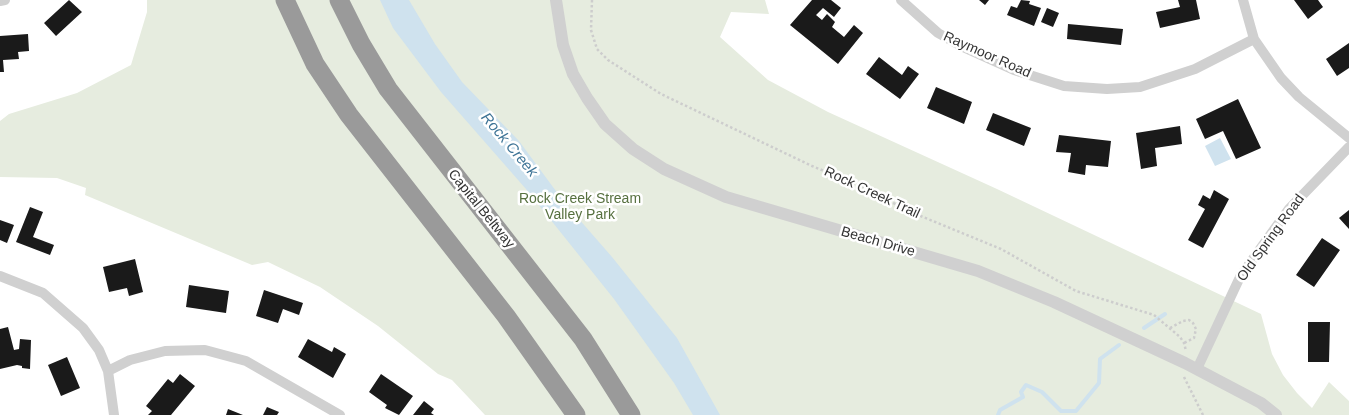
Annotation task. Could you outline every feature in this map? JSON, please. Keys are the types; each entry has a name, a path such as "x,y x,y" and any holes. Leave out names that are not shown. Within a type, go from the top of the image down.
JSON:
{"highway":[{"path":"285,0 315,64 349,115 506,316 576,415"},
{"name":"Capital Beltway","path":"339,0 361,44 388,89 583,339 630,415"}],"street":[{"path":"0,1 5,0"},
{"name":"Beach Drive","path":"556,0 563,45 573,74 587,98 605,124 633,149 664,169 726,197 978,271 1054,302 1197,369 1261,403 1276,415"},
{"name":"Raymoor Road","path":"901,0 938,33 963,47 1014,70 1064,86 1107,89 1140,86 1195,69 1254,39"},
{"path":"1243,0 1254,39 1281,78 1295,94 1349,138"},
{"name":"Old Spring Road","path":"1197,369 1240,277 1288,209 1349,147"},
{"path":"0,276 43,293 82,328 99,350 108,371 114,415"},
{"path":"108,371 130,360 164,351 205,350 246,361 340,415"}],"path":[{"name":"Rock Creek Trail","path":"592,0 591,30 597,48 608,60 661,94 701,115 866,188 906,210 1001,249 1076,291 1154,315 1184,343"},
{"path":"1168,327 1183,321 1194,323 1196,329 1194,338 1184,343 1186,355"},
{"path":"1184,370 1186,386 1203,415"}],"green space":[{"name":"Rock Creek Stream Valley Park","path":"147,0 765,0 769,14 731,12 720,37 768,80 828,112 997,189 1261,314 1272,354 1283,375 1297,393 1312,408 1329,382 1349,401 1349,415 485,415 452,380 438,374 378,326 320,287 268,262 252,265 85,195 86,188 57,178 0,177 0,121 9,114 77,93 131,65 147,12"}],"water":[{"name":"Rock Creek","path":"380,0 409,0 435,44 462,82 519,141 564,202 612,257 677,338 720,415 693,415 674,383 614,299 526,189 441,92 393,28"},
{"path":"1220,138 1231,159 1215,166 1205,146"}],"building":[{"path":"69,0 82,12 56,36 44,23"},
{"path":"812,0 831,0 841,8 834,17 823,8 816,15 822,20 827,14 835,22 832,27 844,37 854,25 863,33 838,64 790,25"},
{"path":"979,0 989,0 985,5"},
{"path":"1021,0 1030,1 1029,4 1041,8 1034,26 1007,15 1011,6 1017,8"},
{"path":"1178,0 1196,0 1200,19 1160,28 1156,12 1180,7"},
{"path":"1294,0 1318,0 1323,7 1308,19"},
{"path":"1047,8 1059,13 1053,27 1041,22"},
{"path":"1068,24 1123,29 1121,45 1067,39"},
{"path":"28,34 29,51 18,52 19,59 3,60 4,72 0,72 0,36"},
{"path":"1349,43 1349,68 1337,76 1326,59"},
{"path":"879,57 902,75 908,66 919,74 900,99 866,74"},
{"path":"936,87 972,102 964,124 927,108"},
{"path":"1238,99 1261,148 1236,159 1223,131 1205,139 1196,119"},
{"path":"993,113 1031,128 1024,146 986,130"},
{"path":"1180,126 1182,144 1155,148 1157,166 1141,169 1136,133"},
{"path":"1059,135 1111,141 1108,167 1086,165 1085,175 1068,172 1071,153 1056,152"},
{"path":"1214,190 1229,199 1203,248 1188,240 1205,209 1198,205 1203,195 1210,199"},
{"path":"30,207 43,212 33,237 54,245 50,255 16,242"},
{"path":"1349,210 1349,229 1339,218"},
{"path":"0,220 14,225 7,243 0,240"},
{"path":"1322,238 1340,250 1314,287 1296,275"},
{"path":"135,259 143,292 129,296 127,288 109,292 103,267"},
{"path":"189,285 229,291 226,313 186,307"},
{"path":"264,290 303,303 299,315 283,309 278,323 256,316"},
{"path":"1308,322 1330,322 1329,362 1308,362"},
{"path":"8,327 14,350 19,349 20,339 31,340 30,369 17,365 0,369 0,329"},
{"path":"308,339 332,352 334,347 346,354 333,378 298,357"},
{"path":"67,357 80,388 61,396 48,365"},
{"path":"180,374 195,386 171,415 148,415 152,411 146,406 168,379 173,383"},
{"path":"381,374 413,396 399,415 385,408 387,405 369,392"},
{"path":"424,401 434,409 431,413 434,415 413,415"},
{"path":"267,407 279,412 277,415 263,415"},
{"path":"228,409 243,415 226,415"}],"waterway":[{"path":"1144,328 1165,314"},
{"path":"998,415 1000,410 1023,397 1021,392 1026,385 1042,392 1061,411 1076,411 1099,383 1100,359 1119,345"}]}
